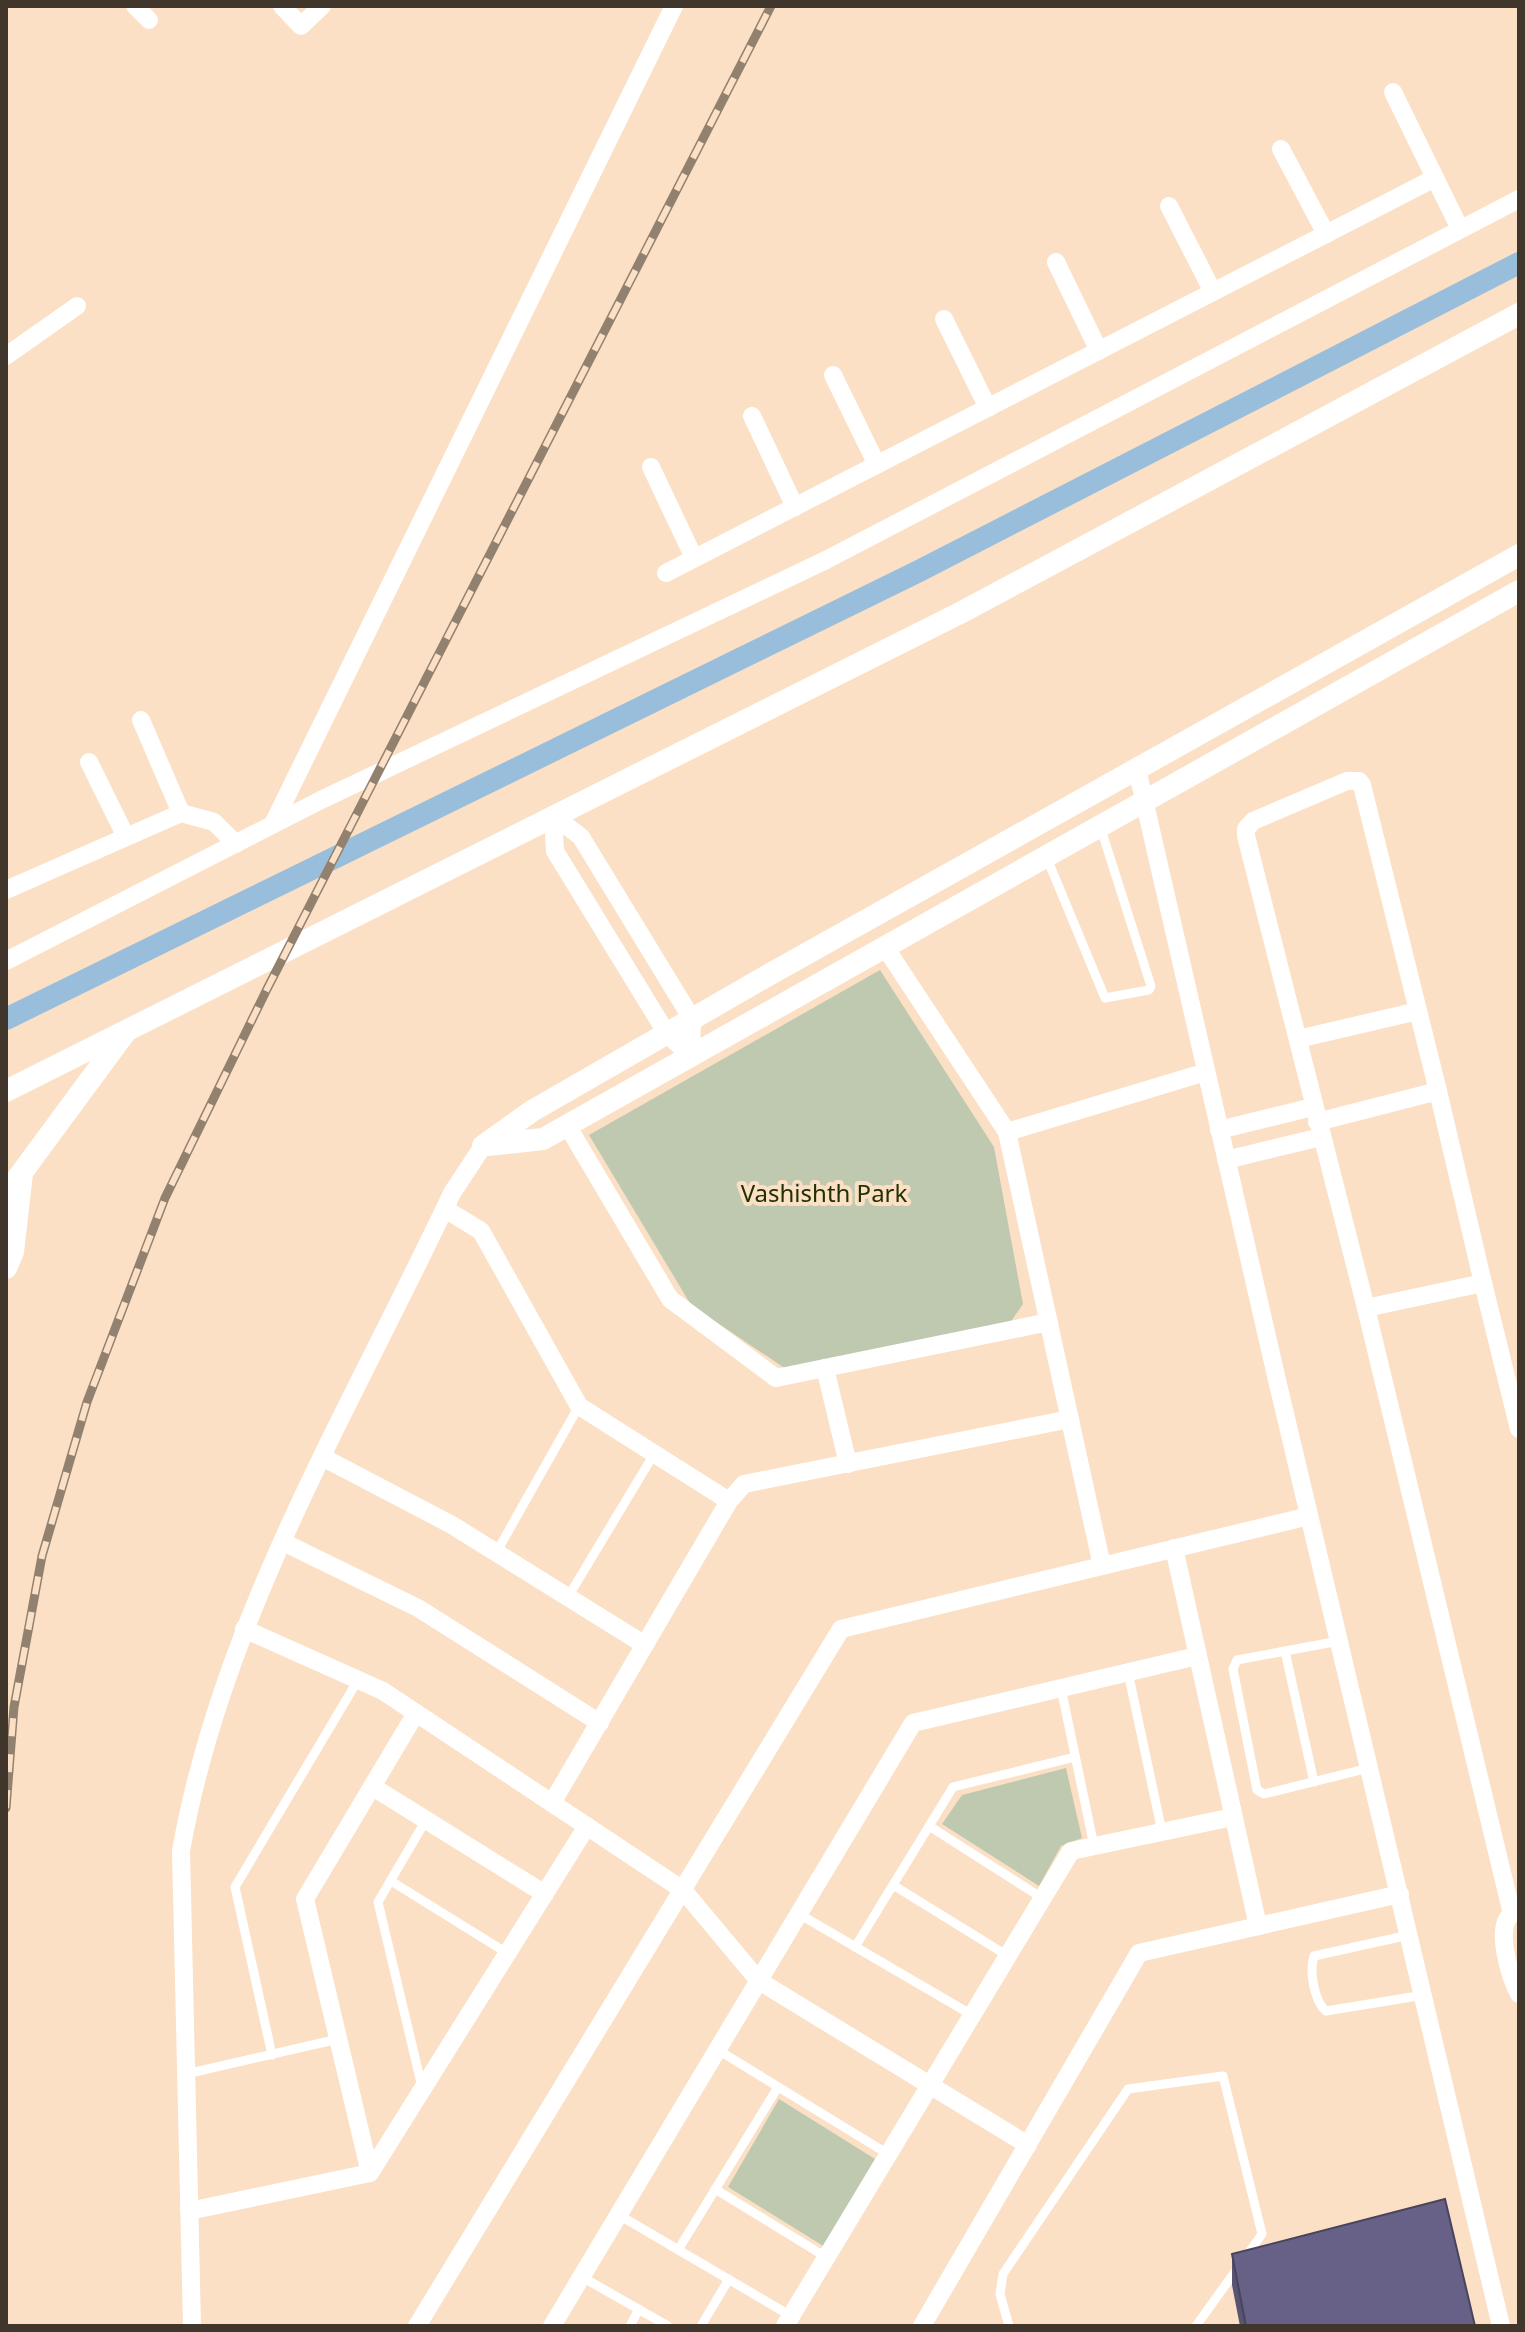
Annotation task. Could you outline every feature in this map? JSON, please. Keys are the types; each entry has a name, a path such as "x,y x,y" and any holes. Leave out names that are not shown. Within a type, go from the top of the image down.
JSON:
{"street":[{"path":"135,6 149,20"},
{"path":"282,6 301,26 322,6"},
{"path":"273,824 674,6"},
{"path":"1393,92 1460,229"},
{"path":"1281,149 1326,234"},
{"path":"666,573 1435,178"},
{"path":"6,961 273,824 826,560 1519,199"},
{"path":"1169,206 1213,292"},
{"path":"1056,262 1099,351"},
{"path":"6,356 77,306"},
{"path":"6,1091 962,612 1519,314"},
{"path":"944,319 988,408"},
{"path":"833,375 877,465"},
{"path":"752,416 795,507"},
{"path":"651,467 694,558"},
{"path":"192,2326 181,1851 193,1783 244,1629 283,1542 445,1209 483,1146 532,1111 692,1019 1519,555"},
{"path":"483,1146 543,1139 1519,591"},
{"path":"141,720 181,813"},
{"path":"89,762 126,837"},
{"path":"1137,769 1309,1516 1501,2326"},
{"path":"1519,1429 1362,785 1359,781 1347,781 1253,821 1246,829 1516,1914 1505,1919 1501,1931 1519,1994"},
{"path":"6,890 181,813 214,822 236,844"},
{"path":"553,815 581,837 692,1019 691,1056"},
{"path":"553,815 555,851 667,1034 691,1056"},
{"path":"885,947 1007,1132 1102,1566"},
{"path":"1298,1039 1418,1011"},
{"path":"6,1194 128,1028"},
{"path":"1007,1132 1206,1072"},
{"path":"1226,1160 1317,1122 1438,1091"},
{"path":"1219,1130 1317,1122"},
{"path":"567,1125 670,1299 776,1378 1049,1322"},
{"path":"6,1268 13,1252 22,1172"},
{"path":"445,1209 481,1231 579,1406 729,1501"},
{"path":"1366,1308 1483,1283"},
{"path":"825,1368 848,1464"},
{"path":"552,1803 729,1501 744,1484 1070,1419"},
{"path":"324,1458 496,1553 645,1645"},
{"path":"417,2326 841,1629 1309,1516"},
{"path":"283,1542 418,1608 600,1723"},
{"path":"1174,1548 1258,1926"},
{"path":"244,1629 358,1680 416,1713 683,1890 759,1981 1028,2145"},
{"path":"552,2326 913,1723 1197,1656"},
{"path":"370,2173 305,1899 416,1713"},
{"path":"373,1787 545,1894"},
{"path":"788,2321 1071,1851 1233,1817"},
{"path":"189,2211 370,2173 587,1826"},
{"path":"922,2326 1139,1953 1400,1894"}],"lane":[{"path":"1046,856 1105,998 1149,990 1151,986 1100,826"},
{"path":"496,1553 579,1406"},
{"path":"568,1597 654,1454"},
{"path":"1339,1641 1237,1660 1233,1669 1257,1790 1264,1794 1369,1768"},
{"path":"1285,1651 1314,1782"},
{"path":"1128,1672 1162,1832"},
{"path":"272,2055 235,1887 358,1680"},
{"path":"1061,1688 1094,1846"},
{"path":"855,1947 953,1787 1075,1757"},
{"path":"422,2089 378,1902 426,1820"},
{"path":"929,1826 1042,1898"},
{"path":"391,1881 507,1953"},
{"path":"893,1885 1008,1956"},
{"path":"799,1914 972,2015"},
{"path":"1409,1935 1314,1956 1310,1967 1320,2007 1326,2011 1424,1995"},
{"path":"186,2074 338,2039"},
{"path":"718,2050 888,2154"},
{"path":"1009,2326 1000,2294 1003,2274 1128,2089 1223,2076 1262,2234 1196,2326"},
{"path":"678,2250 778,2087"},
{"path":"715,2189 826,2257"},
{"path":"619,2215 729,2279 788,2321"},
{"path":"582,2277 668,2326"},
{"path":"701,2326 729,2279"},
{"path":"630,2326 639,2309"}],"green space":[{"name":"Vashishth Park","path":"880,970 994,1147 1023,1304 1010,1323 786,1369 691,1305 589,1135"},
{"path":"1066,1768 1082,1838 1061,1846 1039,1886 942,1824 962,1795"},
{"path":"779,2099 875,2159 825,2247 728,2187"}],"building":[{"path":"1445,2199 1475,2326 1246,2326 1232,2254"}],"waterway":[{"path":"6,1019 917,572 1519,263"}],"railway":[{"path":"6,1808 14,1707 42,1556 87,1402 165,1198 267,989 771,6"}]}
